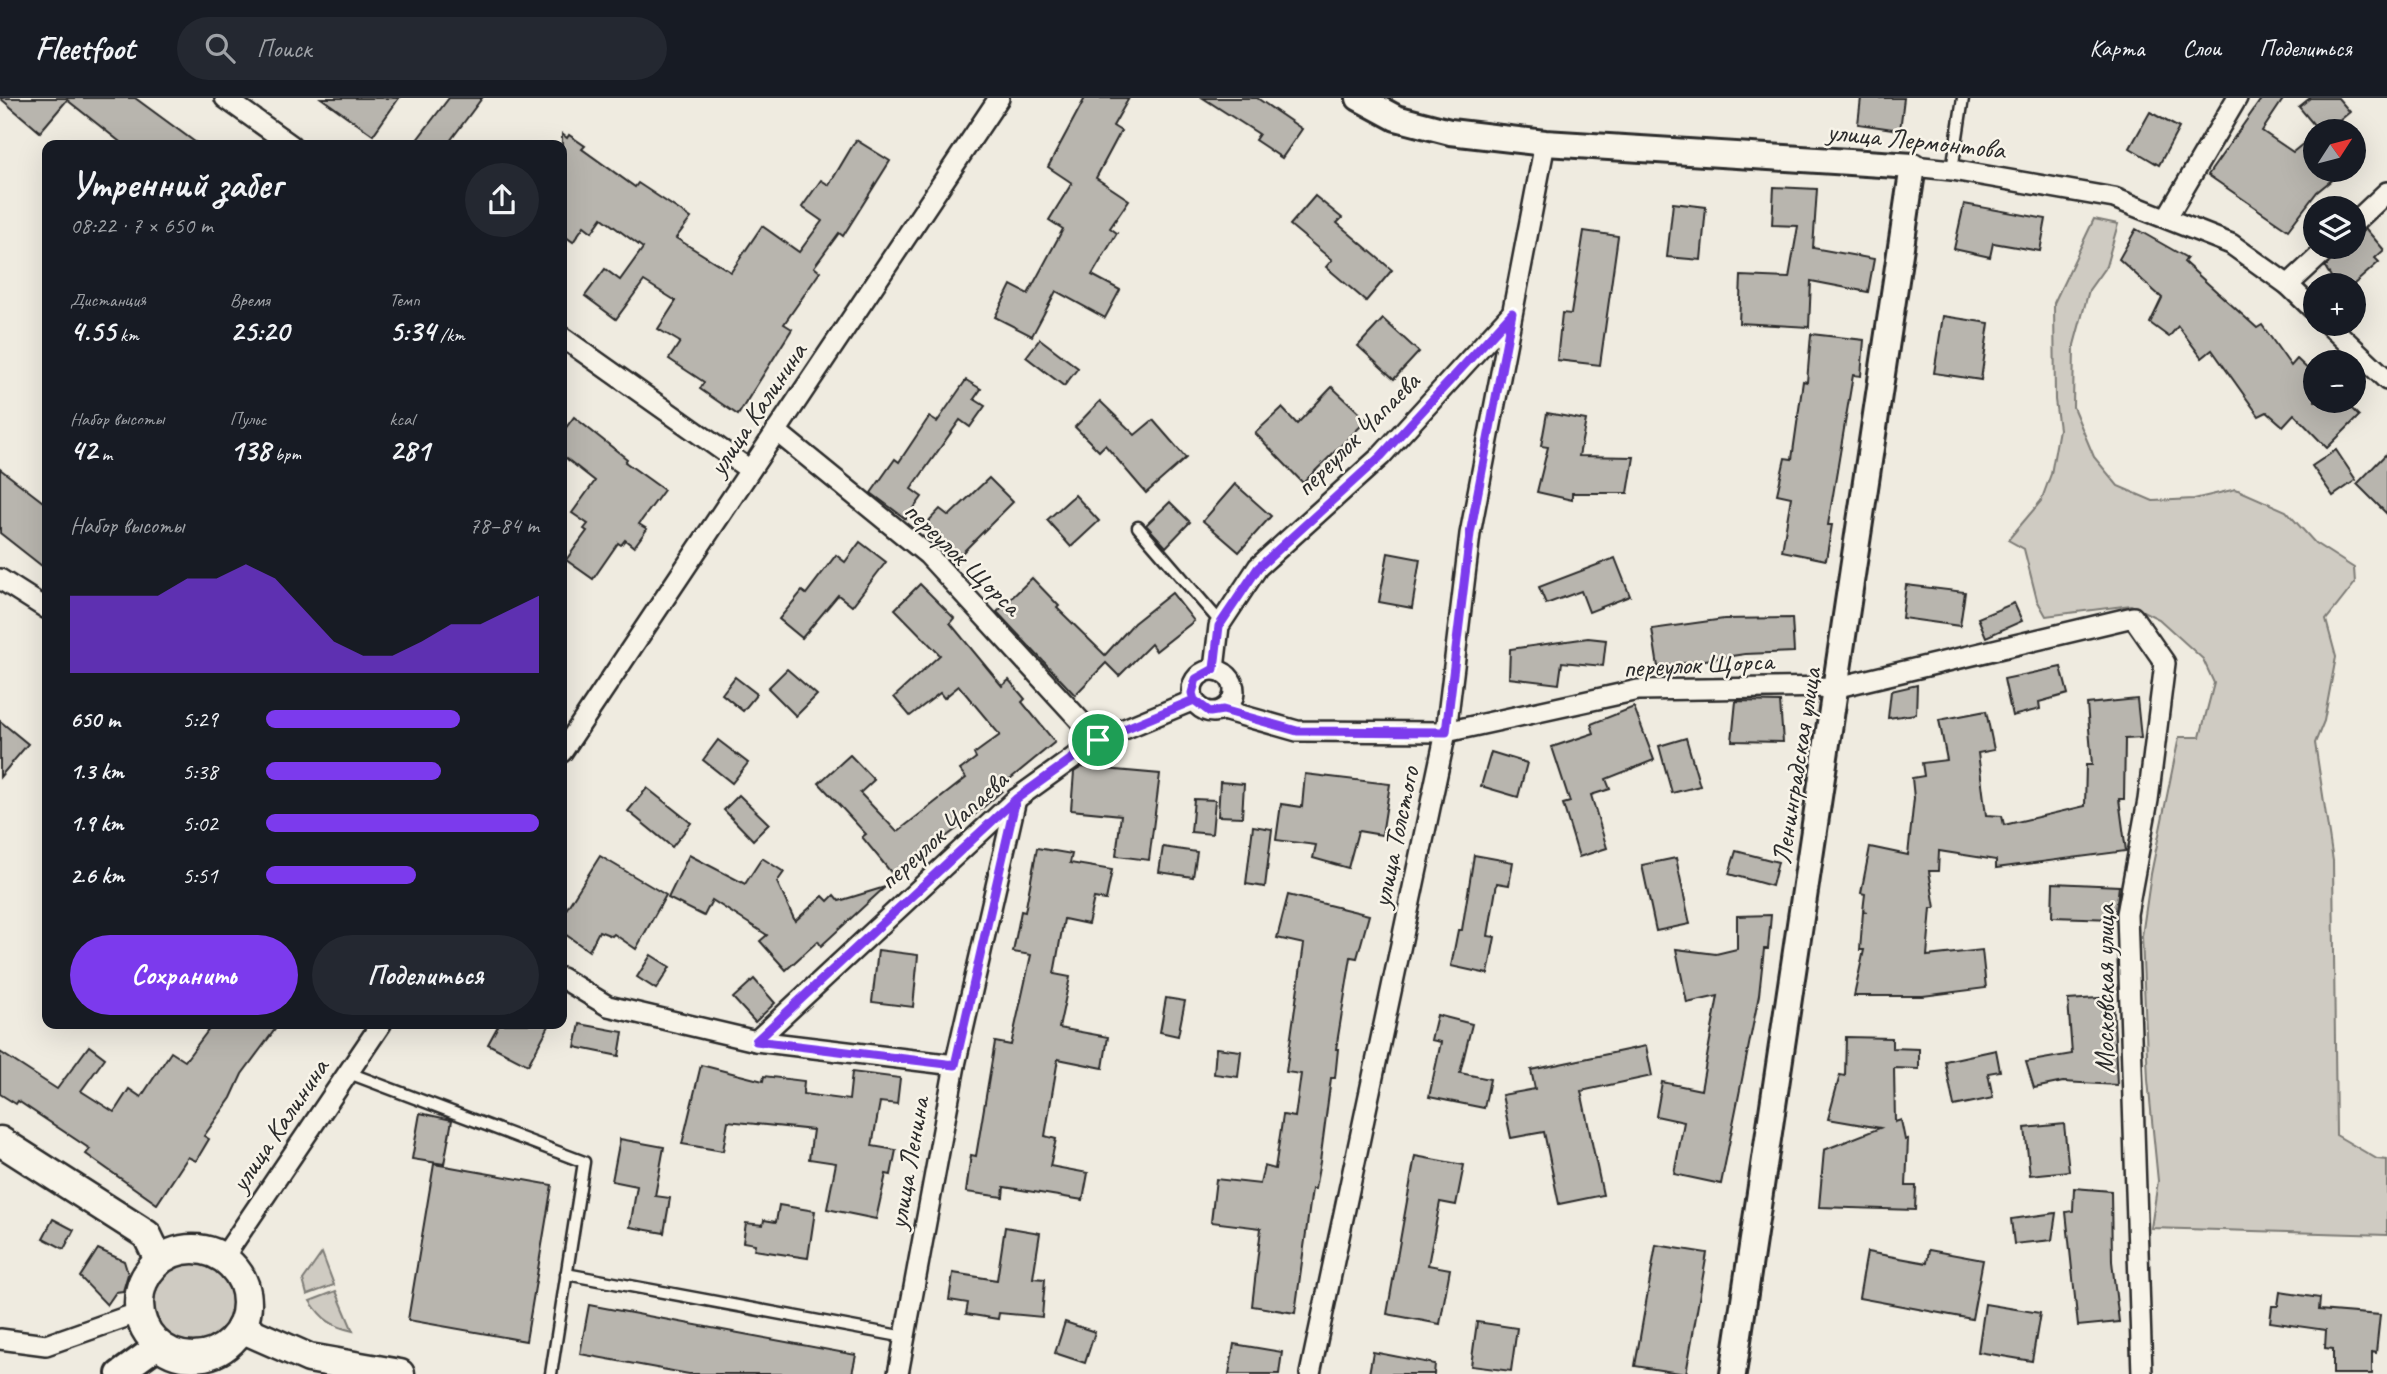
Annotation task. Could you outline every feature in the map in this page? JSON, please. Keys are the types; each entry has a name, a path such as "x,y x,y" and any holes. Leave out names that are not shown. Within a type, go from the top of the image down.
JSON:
{"main road":[{"path":"0,1141 147,1235 159,1260"},
{"path":"206,1250 223,1258 242,1280 247,1297 241,1328 230,1342 211,1354 192,1357 174,1353 159,1345 147,1330 140,1312 139,1299 145,1278 159,1260 178,1251 206,1250"},
{"path":"241,1328 337,1369 400,1374"}],"street":[{"path":"225,98 284,140"},
{"name":"улица Калинина","path":"567,744 999,98"},
{"name":"улица Лермонтова","path":"1359,98 1396,118 1450,132 1545,143 1913,166 1952,170 2114,198 2231,244 2288,285 2303,299"},
{"path":"2167,217 2237,98"},
{"name":"улица Толстого","path":"1310,1374 1446,732 1470,534 1545,143"},
{"name":"Ленинградская улица","path":"1733,1374 1838,687 1913,166"},
{"path":"2366,212 2387,192"},
{"path":"2288,285 2316,259"},
{"name":"переулок Чапаева","path":"1214,669 1222,623 1258,568 1381,456 1512,313"},
{"path":"2341,336 2387,380"},
{"path":"567,341 750,470"},
{"name":"переулок Щорса","path":"776,431 928,555 1098,740"},
{"path":"0,579 42,606"},
{"name":"переулок Щорса","path":"1223,710 1297,731 1446,732 1638,690 1838,687 2133,617"},
{"name":"Московская улица","path":"2133,617 2165,663 2148,800 2127,914 2142,1374"},
{"path":"1214,669 1227,675 1234,687 1233,700 1223,710 1210,712 1194,700 1192,693 1196,679 1214,669"},
{"name":"переулок Чапаева","path":"756,1041 1016,799 1098,740 1194,700"},
{"name":"улица Ленина","path":"898,1374 955,1065 1016,799"},
{"path":"567,981 608,1006 756,1041 955,1065"},
{"name":"улица Калинина","path":"223,1258 378,1029"},
{"path":"0,1339 46,1345 140,1312"},
{"path":"119,1374 159,1345"}],"lane":[{"path":"1952,170 1963,98"},
{"path":"1138,527 1222,623"},
{"path":"349,1073 584,1162 551,1374"},
{"path":"566,1274 905,1337"}],"shaded area":[{"path":"2094,219 2118,224 2106,266 2089,290 2074,345 2073,407 2094,457 2118,486 2153,501 2194,499 2236,489 2286,511 2315,543 2354,568 2355,583 2326,620 2336,657 2324,721 2315,743 2333,861 2336,1135 2377,1159 2387,1160 2387,1235 2151,1228 2158,1181 2148,1080 2142,936 2151,874 2179,737 2200,737 2214,683 2203,659 2159,619 2131,605 2046,616 2037,600 2024,549 2008,540 2041,501 2051,474 2059,429 2055,400 2054,303"},
{"path":"322,1253 334,1285 307,1295 303,1280"},
{"path":"193,1262 208,1265 221,1274 230,1287 233,1302 230,1317 221,1330 208,1339 193,1342 178,1339 165,1330 156,1317 153,1302 156,1287 165,1274 178,1265"},
{"path":"336,1291 353,1331 328,1321 310,1301"}],"building":[{"path":"0,98 135,98 192,140 118,140 67,100 40,132"},
{"path":"321,98 399,98 373,135"},
{"path":"449,98 482,98 451,140 417,140"},
{"path":"1085,98 1129,98 1113,126 1121,131 1096,178 1129,200 1110,228 1117,233 1092,275 1120,290 1105,318 1056,291 1032,336 995,317 1011,285 1028,294 1063,229 1049,220 1072,183 1048,167"},
{"path":"1203,98 1257,98 1302,129 1282,158 1255,140 1259,134"},
{"path":"1861,98 1904,98 1900,130 1858,124"},
{"path":"2262,98 2284,98 2262,131 2293,152 2303,144 2303,182 2329,182 2314,196 2303,196 2303,210 2288,230 2208,175"},
{"path":"2310,98 2338,98 2350,112 2342,119 2309,119 2299,107"},
{"path":"2150,112 2179,128 2159,165 2130,148"},
{"path":"562,134 567,138 569,135 585,146 582,149 635,187 638,183 691,218 676,238 731,272 762,226 799,252 822,221 802,207 821,180 829,185 856,140 890,161 843,236 839,233 814,267 820,272 784,324 792,329 738,415 700,389 704,382 669,359 680,342 658,329 676,301 644,281 616,319 585,296 605,269 620,280 643,248 602,218 592,232 584,226 573,242 567,238 567,140 562,140"},
{"path":"1774,187 1817,189 1813,248 1874,259 1868,292 1811,281 1809,327 1739,323 1741,276 1789,278 1798,226 1772,225"},
{"path":"1315,196 1342,218 1337,223 1392,270 1366,301 1326,267 1332,260 1290,225"},
{"path":"1673,203 1706,207 1701,260 1667,257"},
{"path":"1964,204 2046,219 2040,251 1993,243 1990,257 1954,249"},
{"path":"2136,229 2187,258 2184,262 2257,328 2262,325 2291,366 2297,359 2303,365 2303,413 2356,413 2359,416 2327,448 2294,414 2283,426 2267,412 2259,416 2212,350 2202,358 2178,326 2169,337 2150,323 2162,298 2119,259"},
{"path":"2366,229 2384,250 2375,258 2379,262 2366,274 2329,273 2325,267 2333,259 2366,259"},
{"path":"1584,231 1618,236 1600,365 1557,360 1562,313 1571,314"},
{"path":"1943,316 1989,323 1981,380 1934,373"},
{"path":"1383,319 1419,352 1394,379 1358,346"},
{"path":"1811,334 1864,340 1861,376 1853,375 1828,525 1832,525 1826,560 1782,551 1791,497 1777,494 1785,458 1792,459 1803,381 1807,382"},
{"path":"1040,339 1078,368 1064,386 1026,357"},
{"path":"966,380 981,389 974,399 985,406 970,427 960,420 911,489 922,497 906,519 871,493 895,459 899,462 929,417 937,422"},
{"path":"1332,387 1367,420 1303,483 1255,433 1282,408 1297,424"},
{"path":"1100,401 1135,435 1153,420 1186,458 1146,493 1105,445 1099,451 1075,427"},
{"path":"1547,413 1586,420 1579,456 1634,457 1628,493 1572,493 1572,500 1537,492 1548,447 1541,446"},
{"path":"574,417 627,459 625,462 664,490 639,524 647,529 634,547 625,540 621,545 618,543 593,579 567,561 587,531 584,529 588,524 572,513 595,481 567,459 567,426"},
{"path":"2336,450 2356,480 2333,496 2312,466"},
{"path":"2387,453 2387,514 2357,484"},
{"path":"0,469 42,501 42,566 0,533"},
{"path":"989,478 1013,502 952,563 930,541 933,538 921,529 940,509 949,516"},
{"path":"1235,484 1271,516 1239,552 1203,521"},
{"path":"1075,495 1099,521 1071,547 1047,520"},
{"path":"1170,502 1190,522 1166,547 1146,525"},
{"path":"860,542 886,562 852,606 838,595 802,638 779,619 802,591 806,594 836,555 845,562"},
{"path":"1388,553 1420,559 1412,608 1379,602"},
{"path":"1615,558 1630,596 1589,612 1581,591 1546,604 1539,587"},
{"path":"1032,578 1059,606 1057,608 1105,655 1134,623 1172,593 1194,621 1156,651 1151,644 1119,676 1106,663 1075,695 997,612"},
{"path":"920,584 954,618 950,623 1002,686 1009,680 1025,699 1022,702 1055,742 999,788 1002,791 971,818 894,876 862,837 866,834 819,783 850,755 874,780 860,793 897,832 966,778 960,770 976,758 974,754 1000,735 959,686 944,698 940,693 910,716 894,697 940,655 895,609"},
{"path":"1906,585 1965,592 1960,626 1902,618"},
{"path":"2014,603 2022,621 1986,637 1978,618"},
{"path":"1792,618 1794,652 1745,654 1658,667 1652,629 1724,619"},
{"path":"1588,638 1606,640 1603,666 1562,662 1559,684 1509,678 1510,649"},
{"path":"2061,667 2068,694 2039,702 2040,709 2012,716 2004,679"},
{"path":"787,669 817,695 796,716 768,688"},
{"path":"735,677 757,694 743,711 722,694"},
{"path":"1917,685 1916,714 1888,718 1891,691"},
{"path":"2137,699 2141,738 2125,739 2124,799 2119,799 2126,851 1996,868 1996,860 1939,851 1938,871 1929,871 1935,908 1931,908 1927,956 1982,950 1986,988 1923,996 1854,996 1864,950 1860,950 1863,912 1867,912 1863,911 1865,894 1861,893 1870,847 1908,855 1914,798 1912,778 1924,776 1922,763 1947,760 1939,720 1986,711 1994,750 1978,753 1986,815 2002,816 2004,825 2085,806 2086,765 2092,765 2087,704"},
{"path":"1736,701 1780,702 1783,742 1732,741"},
{"path":"1634,707 1654,760 1606,779 1610,789 1591,795 1607,848 1579,857 1563,804 1570,802 1552,747 1594,733 1591,724"},
{"path":"0,721 28,744 0,777"},
{"path":"1686,738 1700,786 1672,793 1659,746"},
{"path":"718,740 748,763 732,783 703,760"},
{"path":"1491,752 1527,763 1518,797 1481,786"},
{"path":"1082,767 1160,774 1149,860 1116,856 1121,815 1071,810 1074,772"},
{"path":"1305,774 1390,784 1382,835 1358,831 1348,868 1313,858 1316,845 1276,840 1281,804 1302,807"},
{"path":"1220,782 1244,784 1242,817 1218,816"},
{"path":"647,788 691,823 672,847 628,811"},
{"path":"739,795 769,824 753,840 724,810"},
{"path":"1194,799 1215,800 1212,834 1191,832"},
{"path":"1253,826 1272,829 1265,887 1246,884"},
{"path":"1163,847 1197,852 1193,877 1159,872"},
{"path":"1037,848 1072,854 1070,863 1112,870 1106,900 1094,898 1088,924 1064,919 1054,974 1070,977 1059,1028 1108,1037 1103,1068 1058,1059 1045,1136 1056,1139 1050,1166 1088,1173 1083,1200 1004,1187 1003,1197 966,1192 971,1155 976,1156 995,1042 1011,1045 1031,955 1013,952 1021,911 1025,912"},
{"path":"1736,851 1778,862 1772,886 1729,874"},
{"path":"689,855 745,884 762,858 784,872 777,882 795,921 823,896 828,901 834,895 839,901 885,887 821,946 818,941 786,970 760,941 767,935 712,900 704,916 668,898"},
{"path":"1474,855 1513,862 1509,885 1497,883 1488,936 1495,937 1488,974 1451,966 1458,930 1462,930"},
{"path":"600,856 666,895 636,949 614,934 612,936 599,931 589,951 567,936 567,908"},
{"path":"1676,858 1690,924 1656,931 1642,865"},
{"path":"2053,883 2119,886 2115,919 2052,917"},
{"path":"1288,895 1369,915 1357,958 1351,957 1336,1049 1335,1078 1331,1078 1320,1162 1315,1189 1312,1189 1295,1313 1252,1306 1261,1228 1211,1222 1216,1179 1260,1184 1264,1166 1275,1169 1283,1115 1295,1117 1301,1074 1286,1072 1304,944 1277,938"},
{"path":"1771,915 1768,949 1764,949 1759,995 1721,1184 1674,1174 1684,1122 1656,1116 1662,1082 1701,1090 1718,996 1687,1003 1676,949 1716,954 1737,949 1737,916"},
{"path":"878,950 918,955 913,1007 872,1002"},
{"path":"651,955 670,967 656,989 637,977"},
{"path":"754,979 775,1003 755,1022 733,998"},
{"path":"2113,997 2117,1085 2063,1082 2034,1088 2026,1062 2072,1054 2068,1000"},
{"path":"1166,998 1185,1001 1178,1036 1160,1032"},
{"path":"1437,1015 1472,1024 1460,1073 1490,1079 1484,1108 1429,1097 1441,1042 1431,1040"},
{"path":"580,1024 623,1032 619,1056 575,1047"},
{"path":"209,1029 275,1029 242,1074 231,1098 204,1136 209,1139 196,1161 188,1157 157,1204 86,1154 90,1149 18,1101 16,1104 0,1094 0,1052 57,1089 89,1046 105,1058 81,1091 114,1112 129,1089 141,1097 171,1052 185,1061"},
{"path":"496,1029 547,1029 528,1065 488,1044"},
{"path":"1846,1037 1892,1038 1892,1048 1919,1049 1919,1069 1894,1068 1895,1122 1901,1120 1905,1140 1908,1139 1906,1186 1916,1186 1915,1210 1819,1207 1824,1150 1880,1128 1828,1119 1840,1075 1845,1076"},
{"path":"1646,1046 1652,1076 1581,1091 1603,1195 1559,1204 1544,1132 1511,1138 1502,1095 1535,1089 1531,1070"},
{"path":"1216,1048 1241,1051 1238,1077 1214,1074"},
{"path":"1996,1050 2000,1071 1988,1073 1993,1098 1954,1106 1945,1061"},
{"path":"701,1065 763,1081 764,1076 804,1081 803,1094 849,1100 852,1072 900,1078 897,1104 880,1102 872,1146 896,1150 891,1175 886,1174 876,1219 827,1209 836,1163 809,1159 813,1130 728,1121 723,1151 682,1144"},
{"path":"420,1113 452,1120 444,1164 412,1159"},
{"path":"2064,1124 2069,1171 2030,1175 2025,1128"},
{"path":"620,1139 664,1147 655,1196 670,1198 664,1233 630,1227 637,1186 612,1181"},
{"path":"1415,1156 1464,1165 1456,1205 1440,1202 1428,1265 1450,1269 1440,1324 1387,1314"},
{"path":"434,1164 552,1185 526,1341 408,1320"},
{"path":"2074,1188 2111,1191 2112,1261 2119,1322 2078,1326 2066,1212 2073,1211"},
{"path":"779,1205 815,1211 808,1258 754,1250 755,1244 743,1242 746,1223 763,1225 764,1220 776,1222"},
{"path":"2056,1213 2052,1240 2014,1244 2011,1219"},
{"path":"53,1219 74,1230 64,1249 43,1238"},
{"path":"1005,1227 1040,1233 1033,1278 1045,1279 1042,1317 999,1313 998,1319 966,1314 968,1303 949,1300 953,1273 997,1280"},
{"path":"1656,1245 1707,1253 1686,1374 1635,1366"},
{"path":"98,1249 124,1261 128,1274 123,1291 116,1292 107,1305 80,1277"},
{"path":"1929,1250 1983,1260 1972,1319 1859,1298 1867,1252 1927,1263"},
{"path":"2280,1292 2320,1298 2319,1310 2380,1315 2376,1353 2372,1352 2372,1374 2333,1374 2333,1349 2325,1348 2326,1330 2270,1322 2272,1306 2278,1306"},
{"path":"1985,1304 2040,1313 2032,1361 1978,1352"},
{"path":"589,1305 856,1355 852,1374 689,1374 580,1354"},
{"path":"1065,1322 1095,1332 1085,1363 1055,1353"},
{"path":"1477,1322 1517,1328 1511,1371 1471,1366"},
{"path":"1234,1344 1282,1352 1279,1374 1229,1374"},
{"path":"1373,1352 1435,1364 1434,1374 1369,1374"}],"route":[{"path":"1098,740 1016,799 955,1065 756,1041 1016,799 1098,740 1194,700 1210,712 1223,710 1297,731 1446,732 1470,534 1512,313 1381,456 1258,568 1219,626 1214,669 1196,679 1192,693 1194,700 1098,740"}]}
